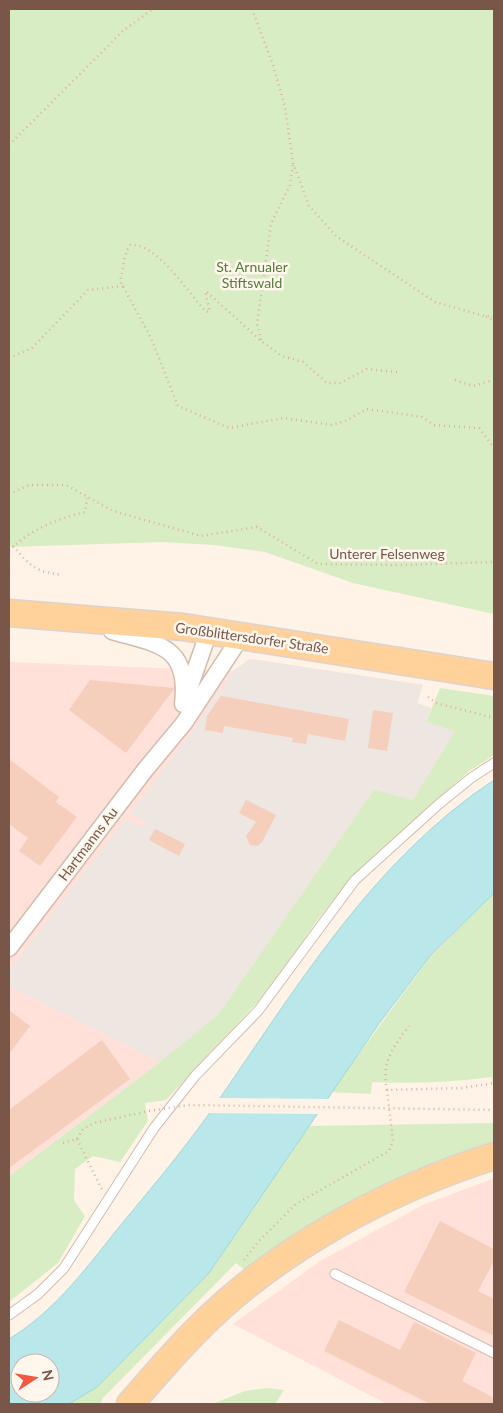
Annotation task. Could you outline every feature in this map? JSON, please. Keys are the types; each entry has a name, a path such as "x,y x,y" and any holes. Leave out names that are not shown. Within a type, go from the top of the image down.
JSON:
{"main road":[{"name":"Großblittersdorfer Straße","path":"9,613 242,635 494,676"},
{"path":"130,1404 197,1330 230,1300 296,1250 363,1209 400,1191 494,1156"}],"street":[{"name":"Hartmanns Au","path":"93,620 110,630 158,644 170,651 178,663 184,683 183,704"},
{"name":"Hartmanns Au","path":"168,741 209,631"},
{"name":"Hartmanns Au","path":"9,948 189,716 242,635"}],"lane":[{"path":"9,1315 38,1294 64,1268 154,1128 195,1076 263,1005 355,880 439,804 494,762"},
{"path":"335,1274 494,1353"}],"path":[{"path":"9,145 124,30 153,9"},
{"path":"252,9 273,66 285,107 293,163 309,206 336,236 434,302 494,320"},
{"path":"261,341 257,324 271,224 290,185 293,163"},
{"path":"397,372 367,369 340,383 327,383 304,362 282,356 261,341 206,291 205,297 209,312 205,311 153,251 139,244 130,245 124,254 124,269 120,281 150,338 178,406 228,428 284,418 332,425 345,422 367,409 376,409 422,417 434,425 479,428 494,448"},
{"path":"9,358 32,348 88,290 122,286"},
{"path":"484,316 494,316"},
{"path":"455,380 473,386 494,380"},
{"name":"Unterer Felsenweg","path":"9,494 28,485 66,486 113,511 201,536 257,527 318,564 399,565 494,562"},
{"path":"9,551 13,546 54,521 85,512 87,498"},
{"path":"13,546 32,567 46,574 63,575"},
{"path":"428,697 436,703 494,718"},
{"path":"341,1178 389,1151 393,1141 385,1069 387,1058 409,1026"},
{"path":"387,1090 462,1088 494,1084"},
{"path":"107,1202 78,1139 83,1128 94,1123 188,1105 494,1110"},
{"path":"63,1143 78,1139"}],"shaded area":[{"path":"250,659 423,685 417,703 431,708 218,1015 160,1062 9,1176 9,662 233,671"},
{"path":"250,659 423,685 417,703 431,708 426,722 456,730 413,800 373,791 218,1015 160,1062 9,986 9,970 125,819 143,827 145,821 130,813 194,729 233,671"},
{"path":"494,1178 494,1404 387,1404 233,1324 320,1261 423,1205"}],"green space":[{"name":"St. Arnualer Stiftswald","path":"9,9 494,9 494,614 353,583 265,552 214,545 162,542 9,547"},
{"path":"440,688 494,696 494,755 468,772 353,876 316,922 274,984 166,1100 145,1103 148,1121 120,1162 93,1156 75,1169 74,1200 85,1216 58,1263 9,1302 9,1176 160,1062 218,1015 374,790 413,800 455,731 426,722"},
{"path":"494,893 494,1100 492,1077 432,1082 372,1082 371,1094 331,1092 430,957"},
{"path":"494,1123 494,1141 430,1164 358,1197 245,1270 236,1263 102,1399 101,1404 69,1404 97,1387 209,1273 309,1126"},
{"path":"267,1388 284,1390 275,1404 212,1404 245,1391"}],"water":[{"path":"494,780 494,893 430,956 378,1025 209,1273 97,1387 69,1404 9,1404 9,1339 42,1314 85,1270 201,1125 305,975 338,931 372,889 410,849 450,813"}],"pier":[{"path":"216,1098 329,1099 320,1114 206,1113"}],"building":[{"path":"90,680 174,689 126,753 69,710"},
{"path":"221,696 349,719 345,741 308,734 306,744 292,742 293,738 224,726 223,733 205,730 207,716"},
{"path":"373,710 393,713 387,751 368,748"},
{"path":"9,759 59,797 56,802 77,817 40,866 19,851 28,838 9,824"},
{"path":"246,800 276,815 258,846 250,845 246,836 256,822 239,813"},
{"path":"155,829 185,844 179,856 149,840"},
{"path":"9,1010 30,1026 9,1054"},
{"path":"102,1040 130,1079 9,1168 9,1110"},
{"path":"440,1221 494,1249 494,1261 478,1291 494,1299 494,1336 404,1292"},
{"path":"339,1320 400,1350 414,1322 476,1353 462,1381 494,1398 494,1404 430,1404 324,1351"}]}
